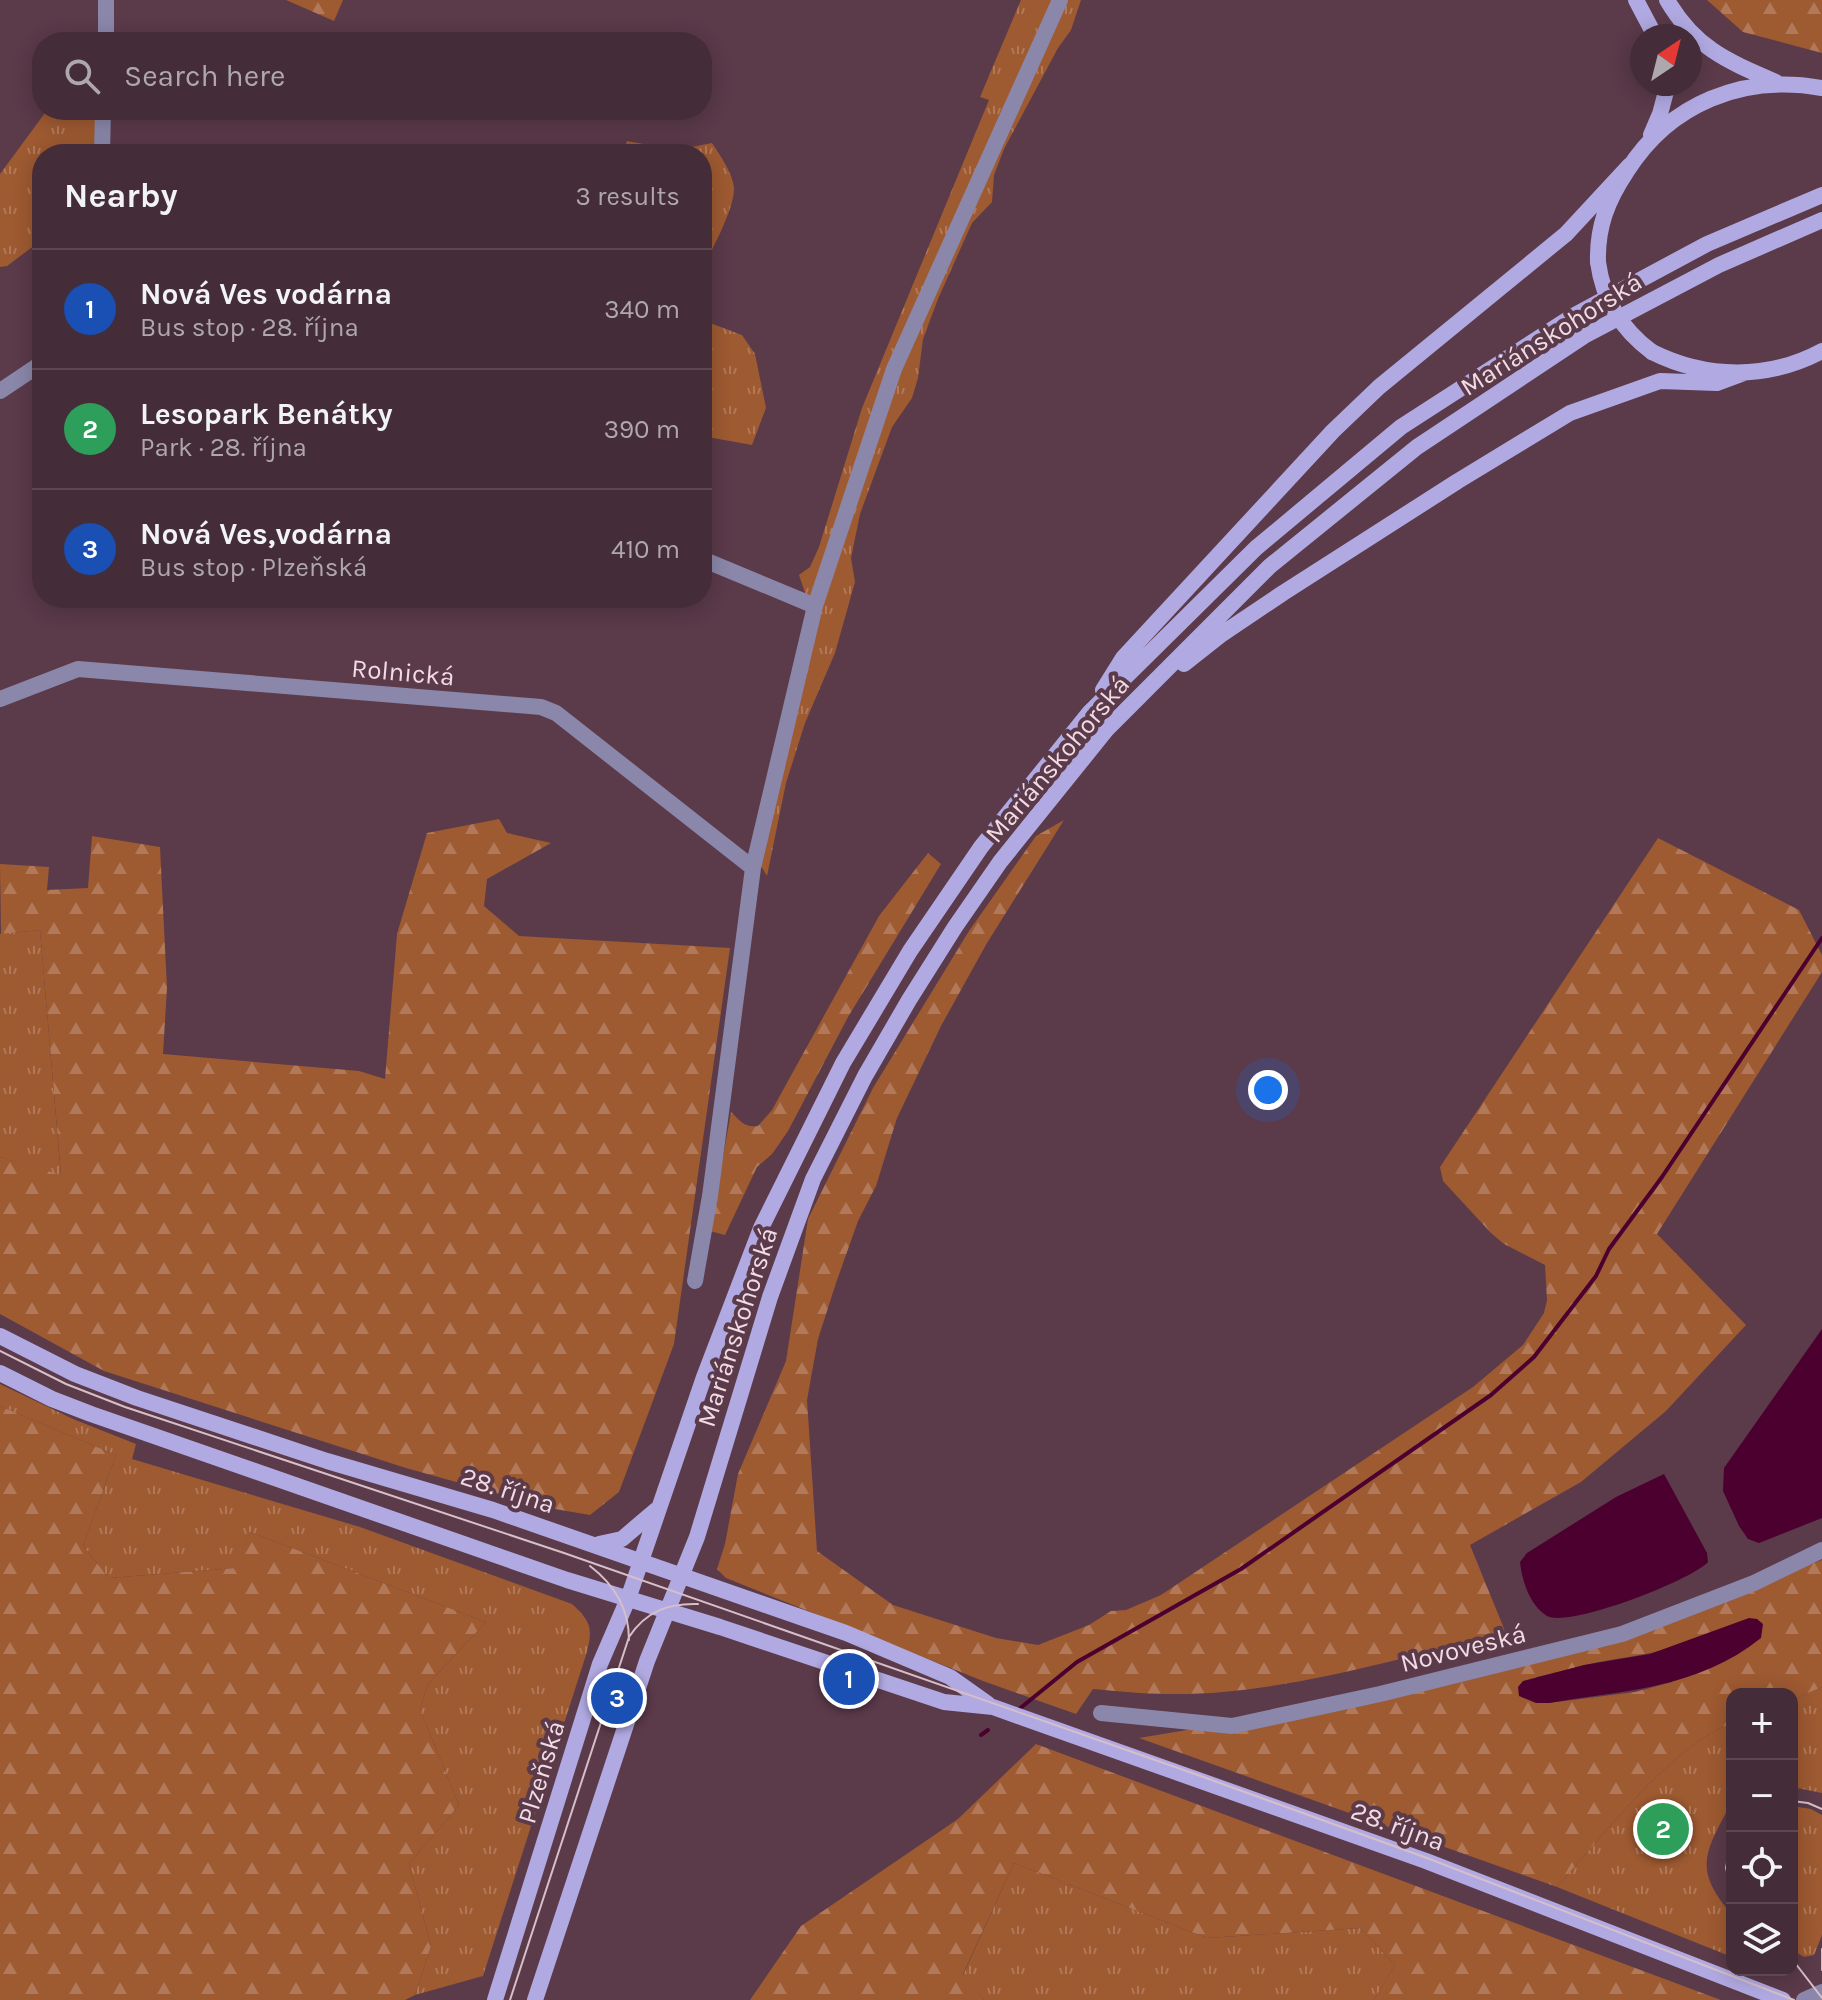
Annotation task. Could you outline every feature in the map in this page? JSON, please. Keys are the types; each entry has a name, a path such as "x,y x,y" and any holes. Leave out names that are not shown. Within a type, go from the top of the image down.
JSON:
{"main road":[{"path":"1636,0 1649,24"},
{"path":"1667,0 1677,19 1706,48 1777,83"},
{"path":"1089,713 1123,658 1333,431 1408,362 1566,234 1661,129 1689,109 1735,91 1777,83 1822,88"},
{"path":"1645,147 1665,96"},
{"path":"1630,165 1605,209 1599,227 1600,279 1611,308 1629,332 1652,352 1687,367 1744,373"},
{"name":"Mariánskohorská","path":"641,1561 709,1363 761,1228 843,1063 910,951 963,872 1089,713 1256,548 1401,427 1573,316 1707,244 1822,195"},
{"name":"Mariánskohorská","path":"668,1611 697,1537 797,1219 833,1137 894,1026 955,927 1038,813 1107,729 1270,566 1417,447 1584,336 1719,265 1822,220"},
{"path":"1107,729 1131,718 1181,667 1222,634 1458,481 1570,413 1660,381 1717,383 1744,373 1797,363 1822,351"},
{"name":"28. října","path":"0,1336 66,1370 137,1398 593,1544 831,1627 950,1677 993,1707"},
{"name":"28. října","path":"0,1373 91,1414 493,1555 944,1702 993,1707 1426,1861 1783,2000"},
{"path":"593,1544 610,1544 622,1539 644,1523 661,1503"},
{"name":"Plzeňská","path":"495,2000 600,1664 641,1561"},
{"path":"535,2000 647,1661 668,1611"}],"street":[{"path":"106,0 106,32"},
{"path":"695,1281 710,1196 753,868 815,606 894,369 1060,0"},
{"path":"102,144 103,120"},
{"path":"0,391 32,370"},
{"path":"712,563 815,606"},
{"name":"Rolnická","path":"0,699 78,669 541,707 556,713 753,868"},
{"name":"Novoveská","path":"1101,1713 1232,1726 1380,1694 1622,1634 1754,1583 1822,1550"},
{"path":"1804,2000 1822,1992"}],"green space":[{"path":"286,0 343,0 334,21"},
{"path":"1021,0 1081,0 1071,30 1058,48 1004,149 994,175 992,202 972,223 938,299 923,339 912,398 892,427 860,514 851,558 855,582 835,653 805,723 786,783 767,876 756,858 813,616 799,575 810,567 819,547 862,408 989,100 980,97"},
{"path":"1707,0 1822,0 1822,53 1743,32"},
{"path":"40,120 96,120 95,144 32,144 32,247 7,266 0,267 0,174"},
{"path":"712,143 733,183 733,197 712,249 712,144 707,144"},
{"path":"712,324 742,335 755,354 766,408 752,445 712,438"},
{"path":"499,819 507,833 551,843 487,879 484,906 519,936 730,948 674,1344 619,1492 590,1515 549,1508 406,1468 104,1371 0,1314 0,1157 61,1175 40,930 1,934 0,864 49,867 47,890 88,888 92,836 160,847 167,988 163,1054 359,1071 385,1079 397,934 427,833"},
{"path":"1064,820 987,943 941,1026 897,1118 876,1186 858,1221 818,1339 807,1400 817,1551 893,1605 996,1638 1038,1645 1089,1625 1111,1611 1126,1610 1161,1595 1473,1387 1523,1345 1544,1313 1547,1300 1545,1265 1504,1244 1491,1233 1443,1181 1440,1167 1658,838 1799,910 1822,955 1822,972 1657,1234 1746,1325 1666,1411 1581,1482 1470,1545 1505,1631 1338,1674 1251,1689 1167,1694 1093,1689 1076,1714 983,1681 726,1578 717,1569 725,1544 738,1474 786,1361 808,1219 873,1088 969,931 1036,836"},
{"path":"928,853 941,864 848,1017 788,1131 772,1154 757,1167 725,1235 710,1231 731,1112 749,1126 758,1126 772,1110 879,916"},
{"path":"40,930 61,1176 0,1157 0,934"},
{"path":"0,1384 73,1419 136,1444 132,1459 360,1527 572,1604 584,1616 590,1633 586,1655 483,1976 415,1995 431,1946 409,1864 459,1805 420,1709 428,1684 486,1622 250,1532 236,1568 109,1578 83,1546 116,1455 0,1406"},
{"path":"0,1406 116,1455 83,1546 109,1578 235,1568 250,1532 486,1622 428,1684 420,1709 459,1805 409,1864 431,1946 415,1995 405,2000 0,2000"},
{"path":"1822,1560 1822,1687 1798,1697 1798,1688 1726,1688 1726,1726 1685,1751 1662,1772 1557,1887 1139,1738 1383,1697 1618,1634","holes":["1674,1647 1672,1682 1635,1692 1549,1703 1536,1677"]},
{"path":"1822,1687 1822,1793 1798,1788 1798,1697"},
{"path":"1726,1726 1726,1813 1712,1841 1707,1864 1713,1887 1726,1908 1726,1955 1557,1887 1638,1795 1685,1751"},
{"path":"1036,1744 1721,2000 1374,2000 1395,1965 1360,1928 1207,1938 1014,1863 963,1974 984,2000 750,2000 801,1926 958,1819"},
{"path":"1798,1807 1822,1815 1822,1935 1814,1955 1804,1957 1798,1954"},
{"path":"1014,1863 1207,1938 1360,1928 1395,1965 1374,2000 984,2000 963,1975"}],"shaded area":[{"path":"1822,1329 1822,1518 1759,1543 1748,1539 1739,1526 1723,1491 1724,1468"},
{"path":"1664,1474 1707,1553 1708,1562 1655,1591 1603,1609 1559,1618 1541,1612 1532,1600 1523,1577 1520,1562 1527,1553 1616,1497"},
{"path":"1749,1618 1763,1624 1761,1638 1737,1655 1686,1678 1549,1703 1536,1703 1519,1696 1518,1687 1523,1681 1584,1665 1650,1654"}],"waterway":[{"path":"1018,1710 1077,1662 1241,1569 1491,1395 1534,1357 1596,1276 1609,1249 1662,1177 1822,938"},
{"path":"981,1735 988,1730"}],"tram line":[{"path":"0,1351 66,1384 125,1407 564,1553 1195,1774 1427,1858 1794,2000"},
{"path":"590,1566 607,1581 619,1598 629,1640"},
{"path":"510,2000 629,1637 643,1621 659,1610 698,1604"},
{"path":"1798,1802 1822,1809"},
{"path":"1822,1949 1822,1970"},
{"path":"1798,1967 1822,1998"}],"place":[{"name":"Nová Ves vodárna","path":"849,1679"},
{"name":"Nová Ves,vodárna","path":"617,1698"},
{"name":"Lesopark Benátky","path":"1663,1829"}]}
